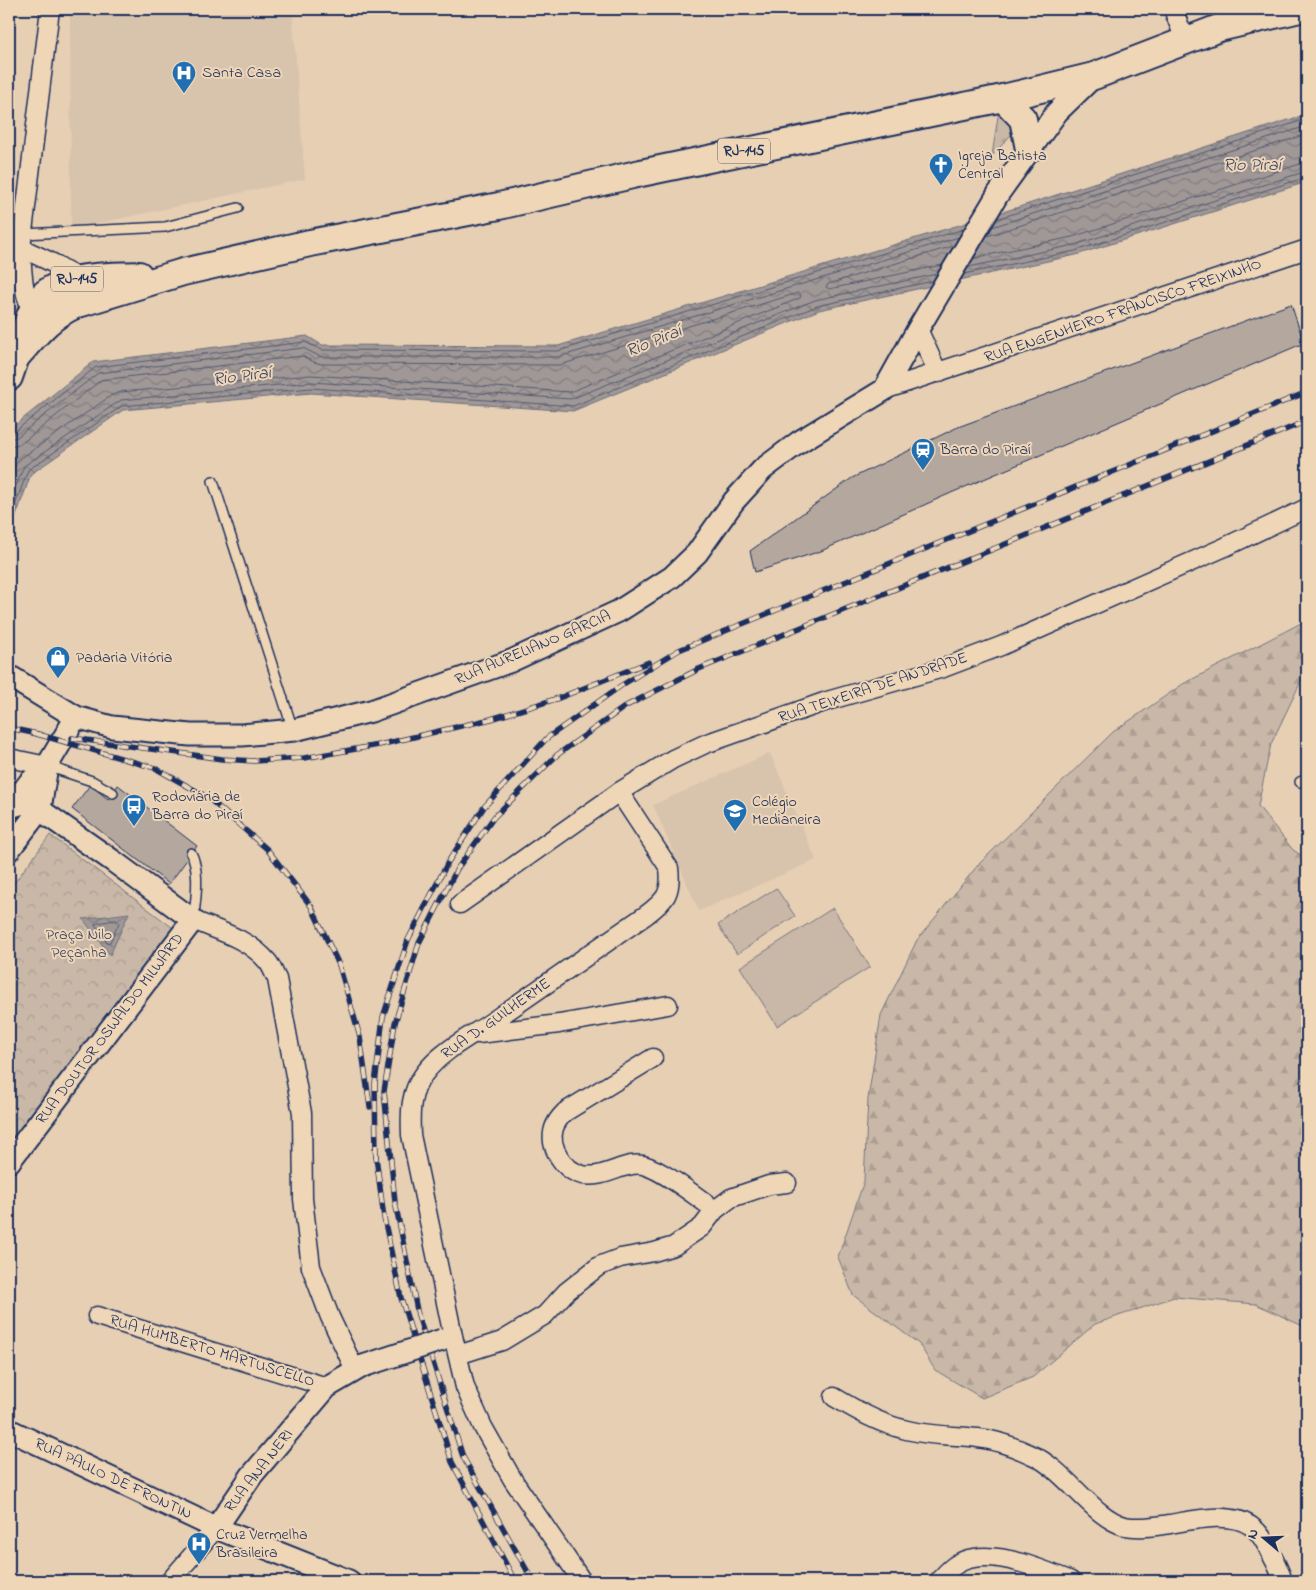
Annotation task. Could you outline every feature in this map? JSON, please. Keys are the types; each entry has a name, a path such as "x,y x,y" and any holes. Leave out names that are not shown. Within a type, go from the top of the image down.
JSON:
{"main road":[{"name":"RJ-145","path":"11,360 37,315 42,295 56,286 82,290 183,272 310,243 499,206 642,172 1003,98 1094,76 1219,28 1300,9"},
{"path":"1003,98 1023,119 1029,149"}],"street":[{"path":"37,315 22,281 22,241 50,9"},
{"path":"1173,9 1186,40"},
{"path":"884,390 998,194 1057,112 1094,76"},
{"path":"22,241 82,290"},
{"name":"RUA ENGENHEIRO FRANCISCO FREIXINHO","path":"884,390 1307,249"},
{"path":"919,327 938,373"},
{"name":"RUA AURELIANO GARCIA","path":"9,676 76,717 112,727 190,736 242,735 294,730 371,711 511,661 619,612 672,577 697,553 734,501 763,468 799,442 884,390"},
{"name":"RUA TEIXEIRA DE ANDRADE","path":"460,904 619,792 673,759 704,744 827,701 943,668 1001,646 1226,547 1307,508"},
{"path":"10,808 30,783 47,766 76,717"},
{"path":"9,758 47,766"},
{"path":"9,850 40,809 47,766"},
{"name":"RUA D. GUILHERME","path":"582,1581 513,1480 483,1427 465,1387 451,1344 411,1135 410,1110 414,1092 424,1074 443,1054 475,1034 646,915 666,899 671,882 668,868 619,792"},
{"path":"10,808 23,803 40,809 192,920 238,938 257,951 269,963 277,979 302,1113 303,1199 311,1267 330,1317 359,1368"},
{"name":"RUA DOUTOR OSWALDO MILWARD","path":"9,1162 192,920"},
{"path":"475,1034 559,1024 668,1005"},
{"path":"653,1058 565,1112 558,1119 554,1129 552,1139 555,1148 562,1162 578,1174 606,1174 632,1164 642,1165 678,1184 715,1210"},
{"path":"451,1344 502,1341 545,1315 566,1292 600,1266 620,1258 654,1252 674,1246 702,1227 715,1210 731,1198 769,1185 787,1183"},
{"name":"RUA HUMBERTO MARTUSCELLO","path":"97,1316 326,1387"},
{"name":"RUA ANA NERI","path":"170,1581 216,1528 252,1474 326,1387 359,1368 451,1344"},
{"path":"834,1397 868,1416 903,1429 937,1435 979,1438 1007,1444 1034,1456 1058,1471 1090,1503 1108,1517 1124,1526 1157,1526 1205,1518 1233,1518 1251,1526 1264,1540 1284,1581"},
{"name":"RUA PAULO DE FRONTIN","path":"9,1430 216,1528 349,1581"},
{"path":"939,1581 950,1568 973,1558 1014,1561 1071,1581"}],"lane":[{"path":"22,241 165,227 238,208"},
{"path":"213,481 294,730"},
{"path":"47,766 92,781 112,793"},
{"path":"191,853 195,863 196,882 196,899 192,920"}],"shaded area":[{"name":"Santa Casa","path":"70,9 292,9 305,179 71,229"},
{"name":"Colégio Medianeira","path":"770,753 816,860 699,911 653,805"}],"green space":[{"path":"1000,103 1017,128 992,156"},
{"path":"1307,620 1307,675 1303,677 1271,744 1258,806 1293,850 1307,859 1307,1328 1256,1304 1174,1297 1095,1324 1033,1377 982,1398 935,1370 919,1344 853,1295 838,1257 864,1181 868,1099 881,1015 917,940 978,865 1113,732 1183,684"},
{"name":"Praça Nilo Peçanha","path":"50,835 177,931 9,1152 9,890"},
{"path":"776,888 795,916 737,954 718,925"},
{"path":"833,908 870,967 777,1026 740,967"}],"water":[{"name":"Rio Piraí","path":"1307,114 1307,182 1076,255 819,310 573,411 311,393 123,410 31,474 9,536 9,430 93,362 307,336 322,345 558,346 1019,207"},
{"path":"129,913 110,955 83,919"}],"building":[{"path":"1291,304 1304,343 951,493 821,551 755,572 750,551 852,478 958,427"},
{"name":"Rodoviária de Barra do Piraí","path":"90,785 108,799 118,785 197,846 169,884 72,809"}],"railway":[{"path":"376,1156 375,1084 383,1017 408,940 448,862 484,807 547,738 622,685 679,650 1307,392"},
{"path":"533,1581 463,1457 418,1315 395,1202 384,1091 395,1023 419,943 457,869 494,817 557,755 626,706 699,669 1307,421"},
{"path":"72,738 222,759 254,761 304,758 379,745 491,719 559,698 649,662"},
{"path":"9,728 42,735"},
{"path":"37,734 155,768 207,797 267,849 311,906 339,965 360,1037 370,1107"},
{"path":"375,1149 384,1218 401,1298 452,1462 515,1581"}],"place":[{"name":"Santa Casa","path":"184,94"},
{"name":"Igreja Batista Central","path":"941,186"},
{"name":"Barra do Piraí","path":"923,471"},
{"name":"Padaria Vitória","path":"58,679"},
{"name":"Rodoviária de Barra do Piraí","path":"134,827"},
{"name":"Colégio Medianeira","path":"735,832"},
{"name":"Cruz Vermelha Brasileira","path":"199,1565"}]}
